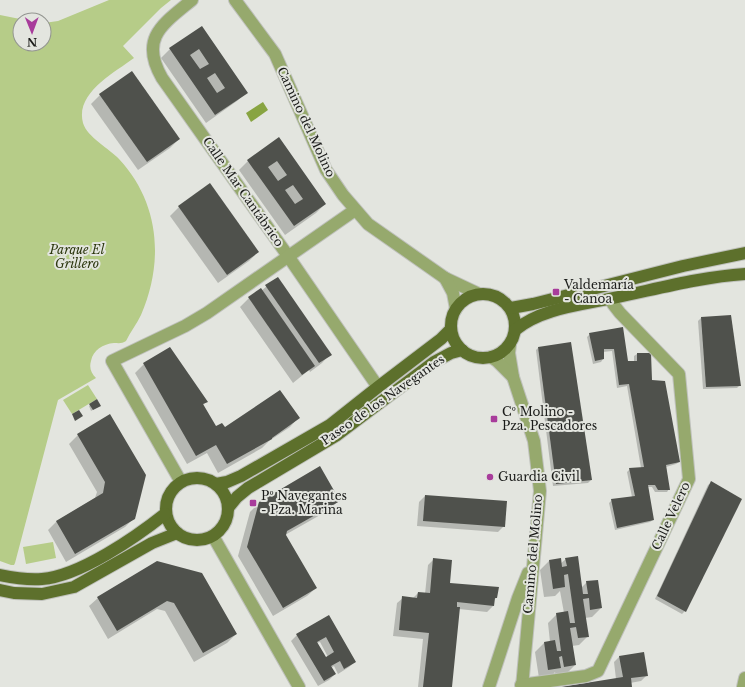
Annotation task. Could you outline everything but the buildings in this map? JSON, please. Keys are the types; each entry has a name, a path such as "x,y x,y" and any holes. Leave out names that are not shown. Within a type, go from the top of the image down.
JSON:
{"main road":[{"path":"511,308 534,304 745,252"},
{"path":"515,330 525,322 561,309 686,282 745,274"},
{"path":"479,294 488,294 498,297 511,308 514,314 515,330 510,345 502,353 490,357 479,358 469,355 454,341 451,330 451,320 456,309 466,298 479,294"},
{"name":"Paseo de los Navegantes","path":"216,484 227,482 241,476 330,425 451,330"},
{"name":"Paseo de los Navegantes","path":"228,508 236,497 248,488 337,435 434,362 451,353 462,350"},
{"path":"190,478 208,480 216,484 227,499 228,508 228,516 220,531 204,540 185,538 177,533 168,521 166,514 168,495 181,482 190,478"},
{"path":"0,575 16,579 43,579 70,572 96,560 146,529 166,514"},
{"path":"0,590 14,593 42,594 74,587 152,543 177,533"}],"street":[{"name":"Calle Mar Cantábrico","path":"192,0 163,25 153,40 152,56 155,66 378,386"},
{"name":"Camino del Molino","path":"235,0 275,54 326,170 342,195 368,224 445,278 479,294"},
{"path":"181,482 112,361 185,326 207,313 355,210"},
{"name":"Camino del Molino","path":"445,278 453,293 456,309"},
{"name":"Calle Velero","path":"521,686 586,676 598,671 689,479 679,374 620,313 613,304 612,299"},
{"name":"Camino del Molino","path":"510,345 509,353 513,377 534,441 540,491 521,686"},
{"name":"Camino del Molino","path":"490,357 497,361 513,377"},
{"path":"213,536 299,687"},
{"path":"490,687 518,598 533,563"},
{"path":"743,687 745,678"}],"green space":[{"name":"Parque El Grillero","path":"109,0 171,0 123,46 134,58 107,77 90,93 82,112 85,128 94,138 119,159 133,176 143,194 150,214 154,234 155,254 153,274 148,295 141,315 126,341 99,348 92,357 90,366 96,378 58,400 15,563 14,565 11,565 0,561 0,15 12,17 12,52 52,52 52,22 58,21"},
{"path":"88,385 97,399 72,414 63,400"},
{"path":"53,542 56,558 26,564 23,547"}],"shaded area":[{"path":"263,102 268,110 251,122 246,113"}],"place":[{"name":"Valdemaría - Canoa","path":"556,292"},
{"name":"Cº Molino - Pza. Pescadores","path":"494,419"},
{"name":"Guardia Civil","path":"490,477"},
{"name":"Pº Navegantes - Pza. Marina","path":"253,503"}]}
